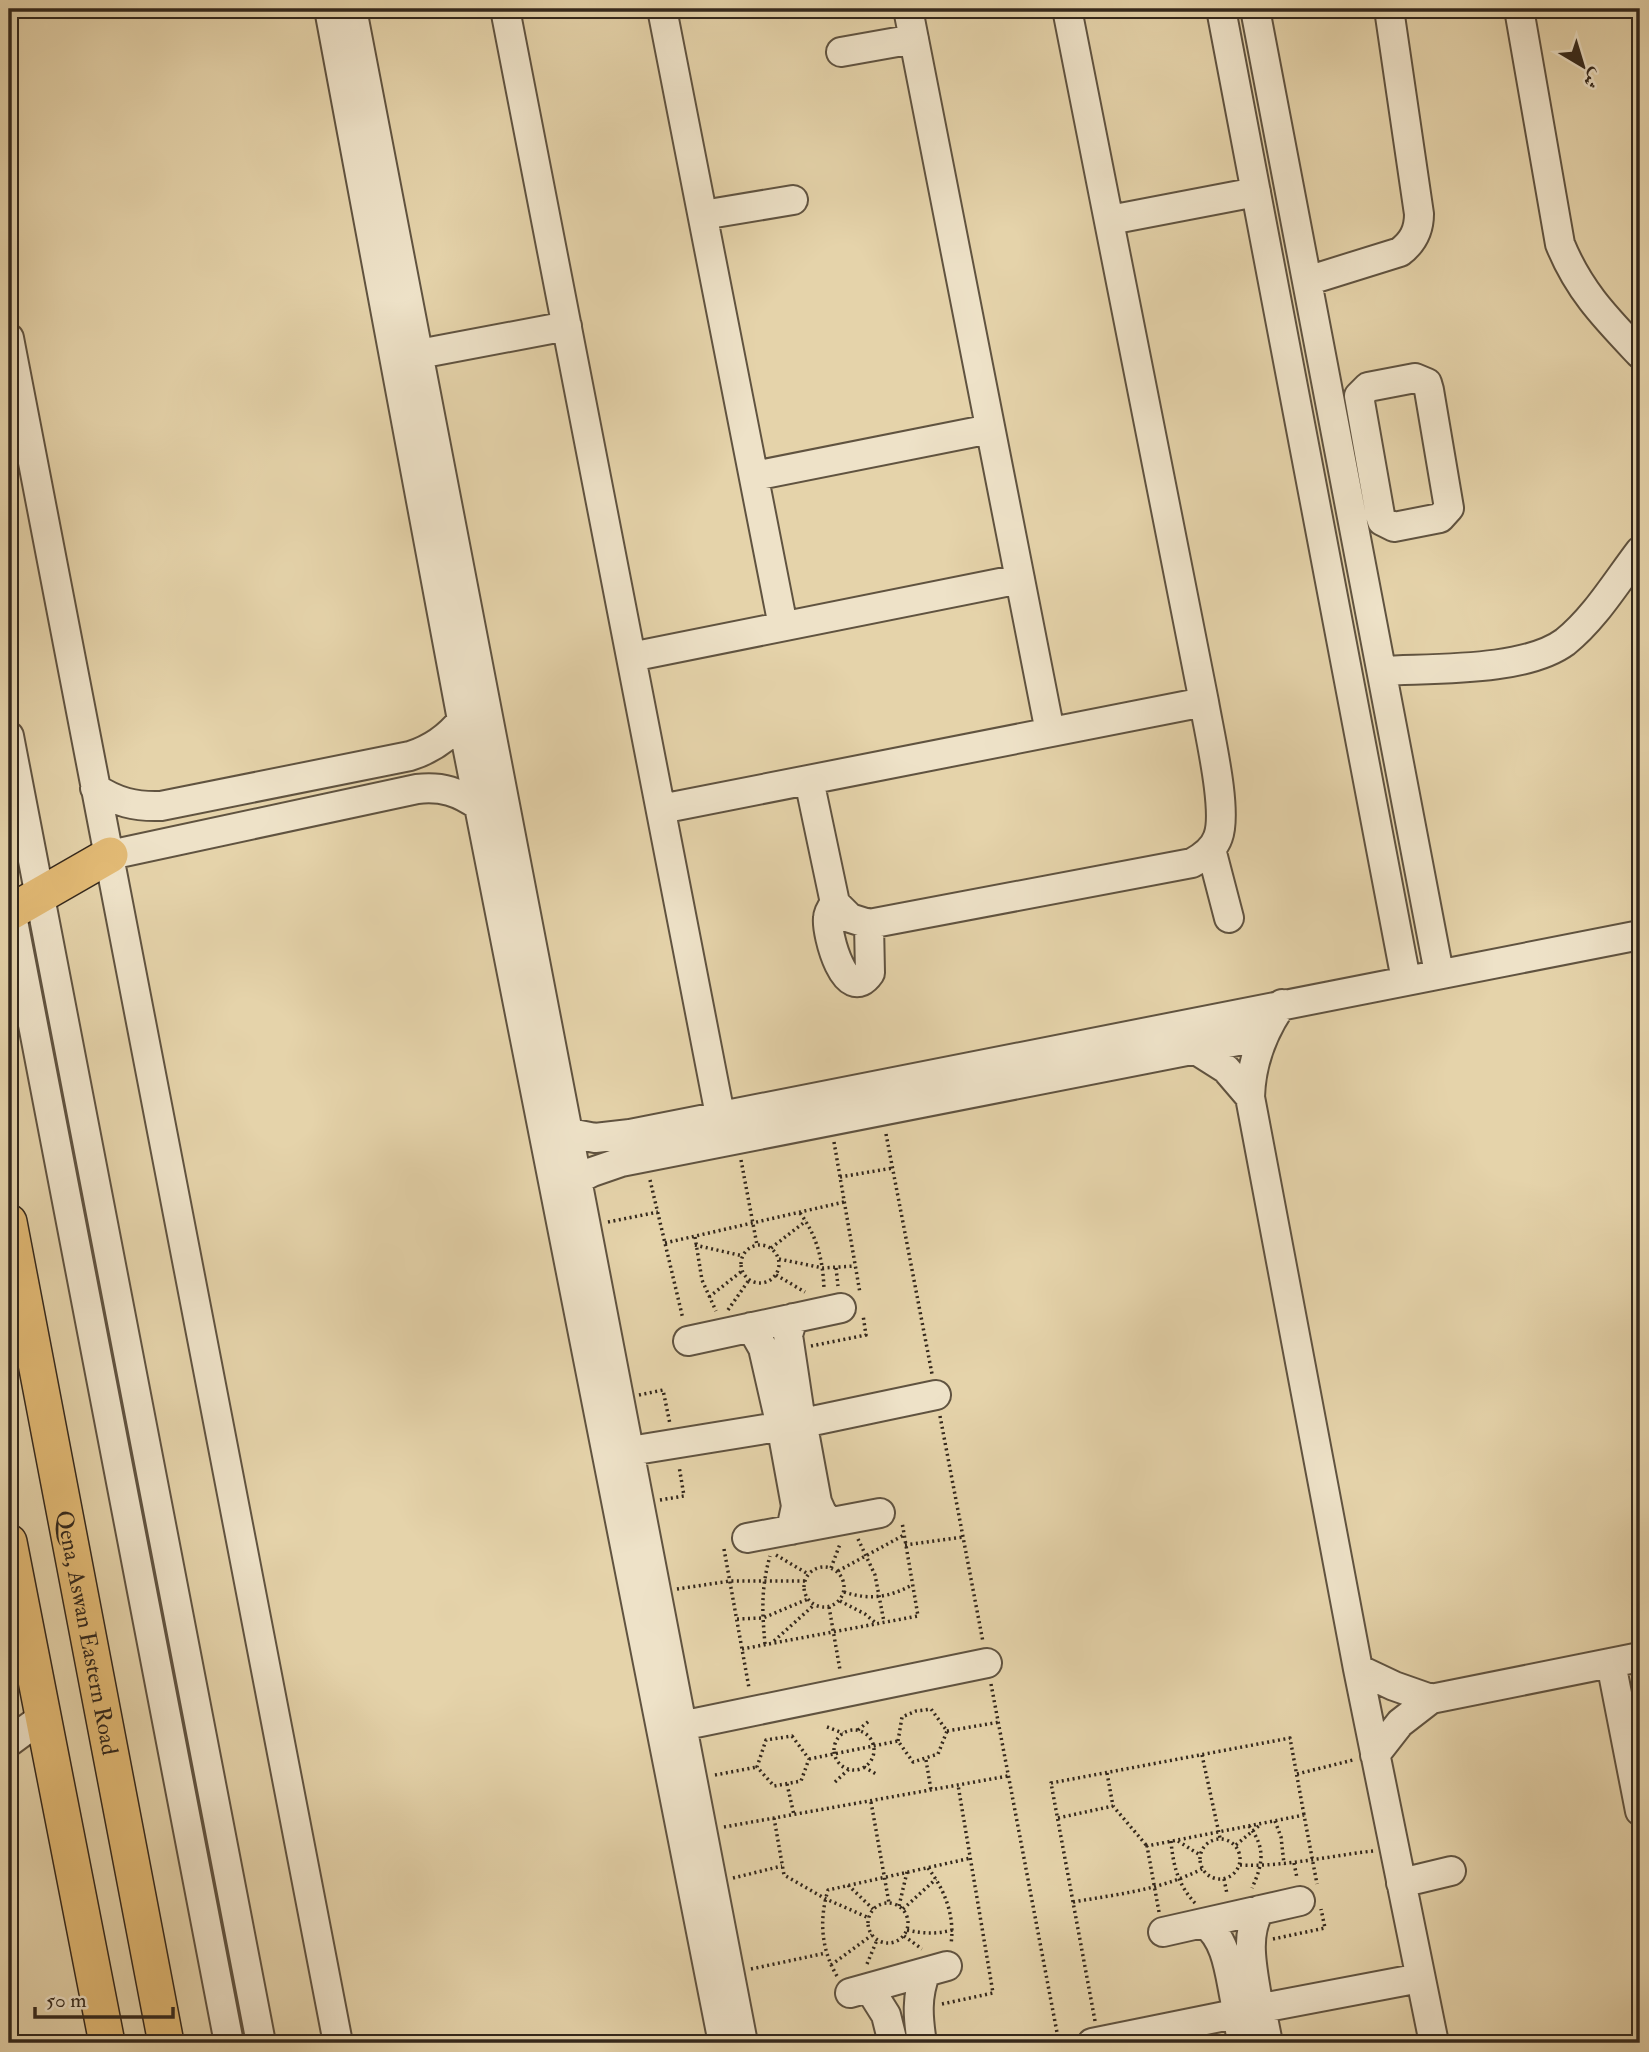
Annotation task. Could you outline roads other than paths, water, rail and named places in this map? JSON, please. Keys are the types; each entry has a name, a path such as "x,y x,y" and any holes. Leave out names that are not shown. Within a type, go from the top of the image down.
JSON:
{"main road":[{"path":"17,905 110,855"},
{"name":"Qena, Aswan Eastern Road","path":"9,1222 166,2043"},
{"path":"9,1542 107,2043"}],"street":[{"path":"329,9 479,806 556,1130"},
{"path":"352,9 419,354 556,1130 723,2043"},
{"path":"505,9 720,1115"},
{"path":"662,9 783,626"},
{"path":"908,9 1049,732"},
{"path":"809,780 835,902 850,918 869,924 1180,866 1202,858 1218,837 1222,810 1204,702 1068,9"},
{"path":"1221,9 1406,980"},
{"path":"1255,9 1439,973"},
{"path":"1307,281 1400,252 1409,245 1419,225 1389,9"},
{"path":"1519,9 1560,244 1582,289 1640,354"},
{"path":"841,52 914,39"},
{"path":"1110,220 1256,191"},
{"path":"703,215 793,200"},
{"path":"419,354 567,326"},
{"path":"9,338 338,2043"},
{"path":"1415,378 1421,379 1429,390 1450,501 1446,514 1440,519 1394,527 1388,525 1380,515 1370,460 1359,402 1363,390 1415,378"},
{"path":"754,476 990,429"},
{"path":"1342,465 1370,460"},
{"path":"1382,671 1514,663 1548,652 1578,630 1640,551"},
{"path":"631,657 1020,579"},
{"path":"661,809 1204,702"},
{"path":"95,788 126,804 161,806 410,756 434,746 462,720"},
{"path":"9,736 17,905 229,2043"},
{"path":"110,855 417,789 443,788 456,792 479,806"},
{"path":"1211,849 1229,918"},
{"path":"835,902 830,909 828,925 842,972 852,982 866,979 870,973 869,924"},
{"path":"17,905 261,2043"},
{"path":"556,1130 595,1138 619,1136 1640,935"},
{"path":"1282,1004 1263,1036 1253,1066 1250,1097 1358,1669 1434,2043"},
{"path":"566,1185 606,1166 645,1157 1263,1036"},
{"path":"1196,1050 1226,1069 1250,1097"},
{"path":"566,1185 630,1451 743,2043"},
{"path":"688,1341 828,1308"},
{"path":"786,1530 796,1506 788,1335 793,1318"},
{"path":"751,1327 763,1349 817,1502 822,1513 838,1521"},
{"path":"630,1451 791,1424 936,1395"},
{"path":"735,1544 786,1530 890,1512"},
{"path":"1375,1755 1400,1723 1431,1699 1640,1657"},
{"path":"681,1726 987,1663"},
{"path":"1611,1663 1640,1811"},
{"path":"1358,1669 1431,1699"},
{"path":"9,1742 43,1717"},
{"path":"1401,1882 1451,1871"},
{"path":"1163,1932 1313,1897"},
{"path":"1230,1917 1252,1926 1250,2021"},
{"path":"1230,1917 1210,1928 1220,1941 1250,2021"},
{"path":"894,2043 886,2015 860,1990 937,1969 922,1983 918,2008 922,2043"},
{"path":"1096,2043 1250,2021 1420,1978"}]}
